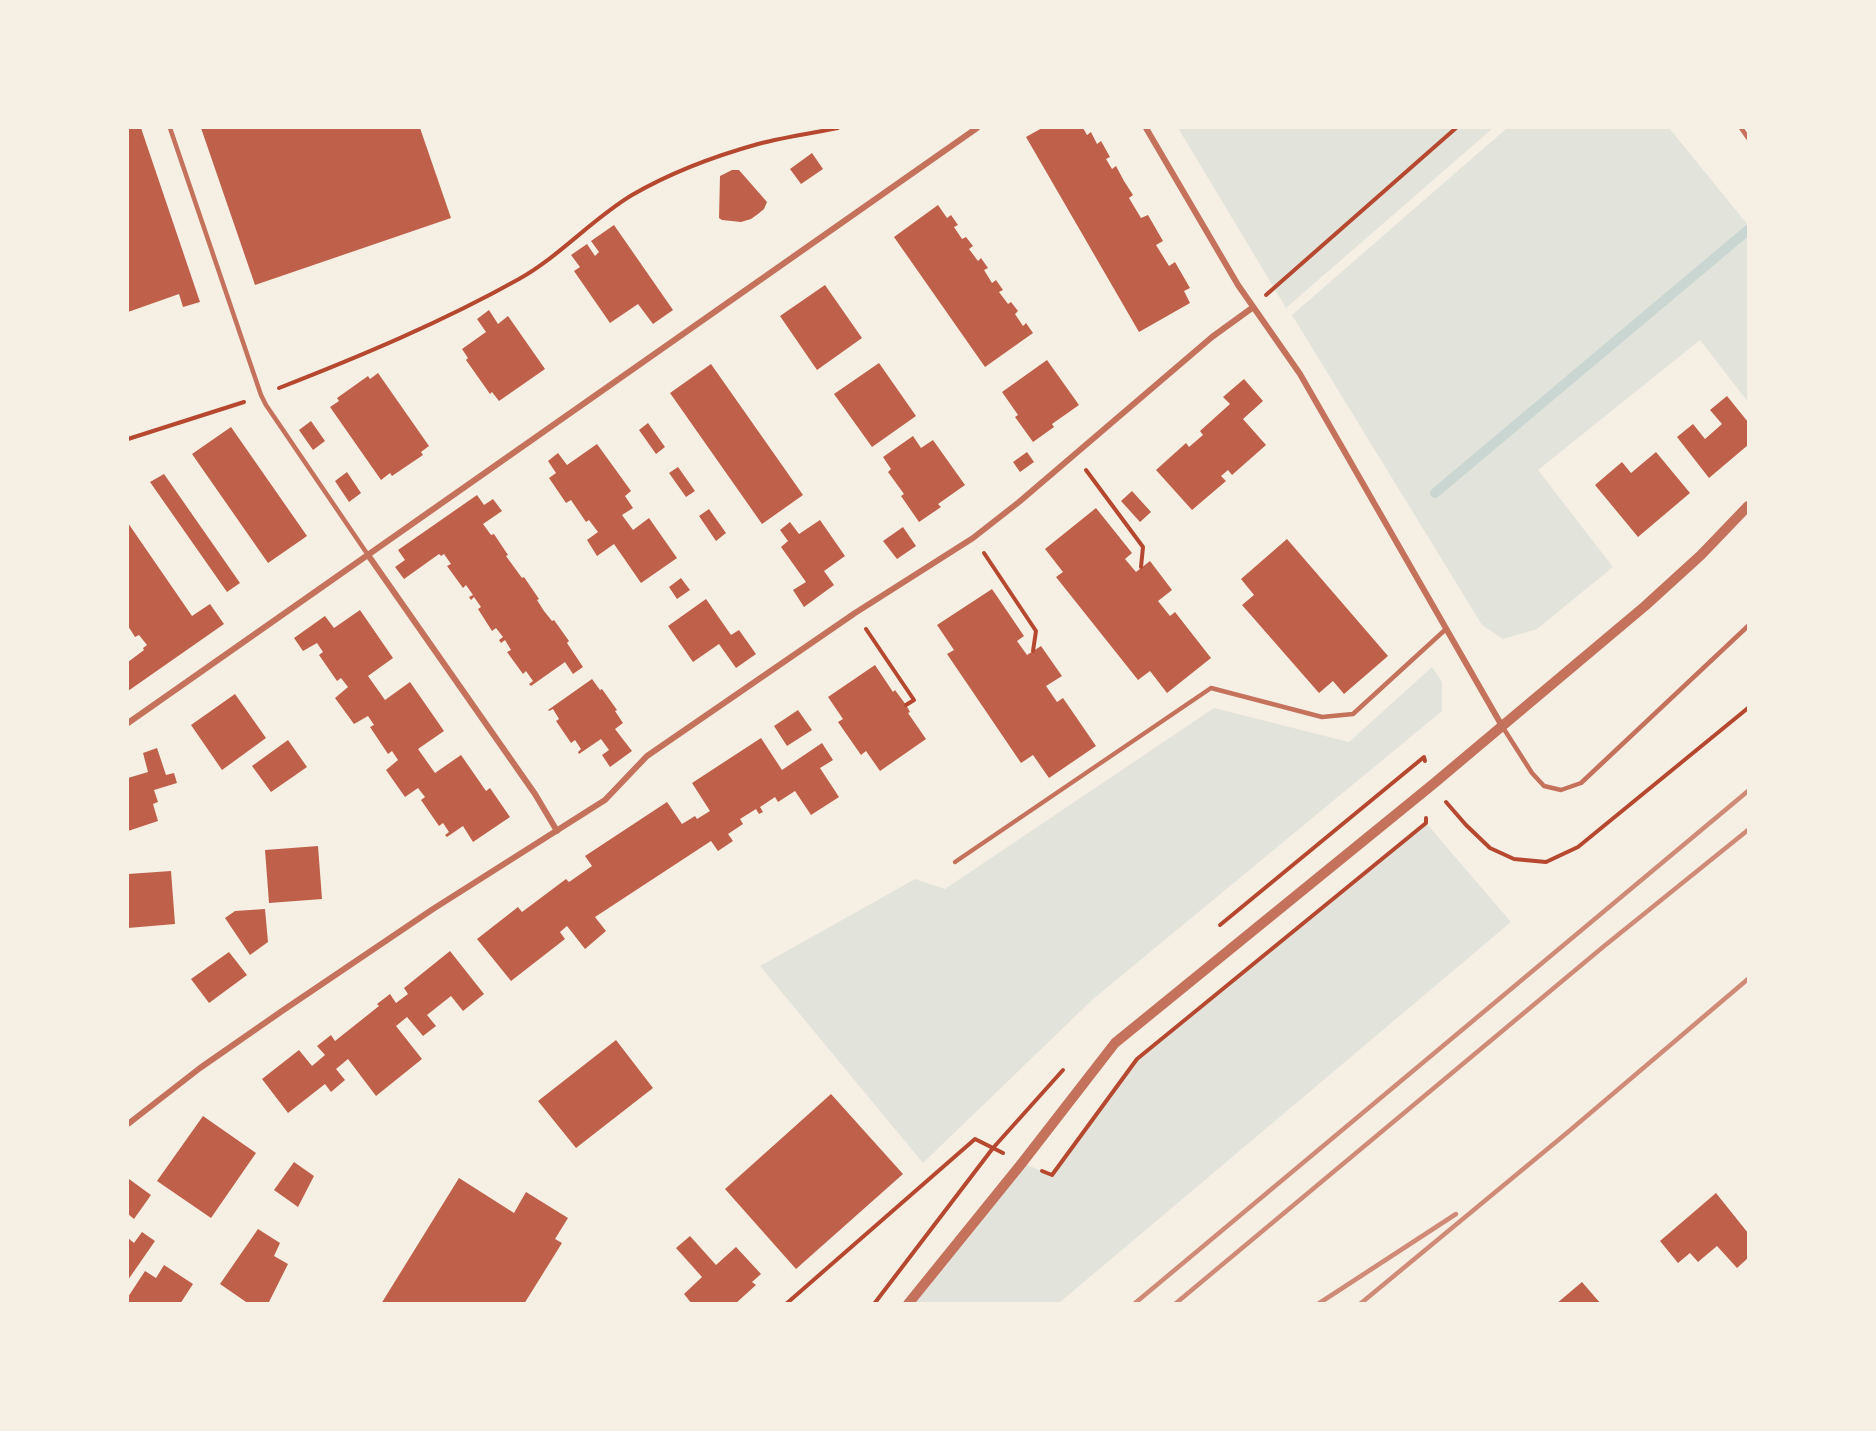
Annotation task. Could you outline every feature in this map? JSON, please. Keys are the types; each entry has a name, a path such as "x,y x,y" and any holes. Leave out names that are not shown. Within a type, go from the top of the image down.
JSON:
{"street":[{"path":"128,721 588,401 822,234 977,128"},
{"path":"1146,128 1252,308 1300,374 1502,726"},
{"path":"128,1124 200,1068 282,1011 433,909 605,800 647,756 855,613 973,538 1019,502 1212,337 1252,308"},
{"path":"908,1304 1115,1043 1432,785 1645,606 1701,555 1749,506"},
{"path":"368,555 535,794 557,831"}],"lane":[{"path":"170,128 261,395 368,555"},
{"path":"1741,128 1749,138"},
{"path":"1502,726 1532,773 1544,786 1561,790 1581,783 1749,626"},
{"path":"955,862 1211,688 1322,717 1353,714 1446,629"}],"path":[{"path":"128,439 261,395 398,339 466,308 522,277 604,214 633,195 674,175 722,155 760,143 838,128"},
{"path":"1252,308 1456,128"},
{"path":"1075,454 1143,547 1142,567"},
{"path":"973,538 1036,631 1033,651"},
{"path":"855,613 914,700 906,705"},
{"path":"1432,785 1466,825 1490,848 1514,859 1546,862 1578,847 1749,708"},
{"path":"786,1304 975,1139 1022,1163 1052,1175 1137,1059 1426,823 1432,785"},
{"path":"874,1304 993,1148"}],"shaded area":[{"path":"1178,128 1493,128 1286,308"},
{"path":"1507,128 1669,128 1748,225 1748,402 1700,340 1538,470 1613,567 1537,629 1503,639 1482,625 1292,315"},
{"path":"1432,667 1442,682 1442,711 1092,1000 923,1163 760,966 915,879 945,889 1214,708 1349,742"},
{"path":"1426,823 1511,922 1059,1303 908,1304 1022,1163 1052,1175 1137,1059"}],"building":[{"path":"128,128 141,128 200,302 183,307 179,294 128,312"},
{"path":"201,128 420,128 451,218 255,285"},
{"path":"1042,128 1083,128 1087,135 1091,132 1097,144 1101,141 1110,157 1106,159 1112,169 1116,166 1133,195 1129,198 1141,218 1148,215 1163,241 1156,245 1169,266 1175,262 1190,288 1184,291 1190,303 1139,332 1026,137"},
{"path":"812,153 823,169 801,184 790,169"},
{"path":"732,170 739,170 767,202 758,214 741,222 719,218 720,176"},
{"path":"938,205 947,218 951,215 958,225 954,227 962,239 966,237 973,246 969,249 978,261 981,258 988,268 984,270 992,283 996,280 1003,290 999,292 1008,304 1011,302 1018,311 1015,314 1023,326 1026,323 1033,333 985,367 894,237"},
{"path":"614,225 673,310 653,324 638,304 610,323 574,271 580,267 571,255 587,244 595,256 599,252 591,241"},
{"path":"825,285 862,338 817,370 780,316"},
{"path":"489,310 498,324 508,316 545,369 499,401 492,392 490,394 466,360 468,358 462,349 486,332 477,319"},
{"path":"1047,360 1079,405 1052,424 1054,427 1033,442 1015,417 1018,415 1002,392"},
{"path":"879,363 916,416 872,447 834,394"},
{"path":"711,364 803,495 762,524 670,393"},
{"path":"378,373 429,446 421,452 423,455 392,476 390,473 381,480 330,407 339,401 337,398 368,376 370,379"},
{"path":"1244,379 1263,401 1243,419 1266,445 1232,475 1228,470 1221,476 1226,481 1192,510 1156,470 1186,443 1189,447 1203,435 1200,431 1230,404 1223,397"},
{"path":"1727,396 1748,422 1748,445 1709,478 1677,437 1693,424 1705,439 1722,424 1710,410"},
{"path":"311,421 325,441 313,450 299,430"},
{"path":"648,423 665,447 656,454 639,430"},
{"path":"231,427 307,536 268,563 192,454"},
{"path":"913,436 921,448 933,440 965,485 938,504 941,507 919,522 901,496 904,494 888,472 891,469 883,457"},
{"path":"597,444 631,491 625,496 633,508 622,515 633,530 649,518 677,558 641,583 614,544 597,556 587,540 598,532 589,520 586,522 571,500 566,503 549,478 556,473 548,461 558,453 567,465"},
{"path":"1027,452 1034,462 1020,472 1013,462"},
{"path":"1656,452 1690,493 1638,537 1595,485 1622,462 1631,473"},
{"path":"678,467 695,491 686,497 669,473"},
{"path":"347,472 361,493 349,502 335,481"},
{"path":"164,474 240,583 227,592 150,482"},
{"path":"1132,491 1151,512 1140,522 1121,501"},
{"path":"477,495 484,505 493,499 502,511 483,524 491,535 494,534 508,555 506,556 539,599 537,600 544,611 552,621 554,620 569,641 567,643 583,667 573,674 565,662 531,686 529,684 533,681 526,671 523,674 507,652 511,650 505,640 501,643 499,640 503,637 496,628 492,631 478,609 481,607 474,597 471,600 469,597 473,595 466,585 463,588 447,566 451,564 444,554 441,556 439,554 404,579 395,567 405,560 398,550"},
{"path":"1096,508 1132,553 1125,559 1136,572 1150,561 1172,590 1158,601 1170,616 1175,612 1211,658 1167,693 1150,671 1138,680 1056,577 1063,572 1045,549"},
{"path":"709,509 726,533 716,541 699,516"},
{"path":"820,520 845,556 824,571 834,585 804,607 793,590 806,582 781,547 788,541 780,530 790,522 799,534"},
{"path":"128,523 192,616 210,604 224,624 128,691 128,662 147,645 139,635 135,637 128,626"},
{"path":"903,527 916,546 897,559 883,541"},
{"path":"1287,539 1388,656 1344,694 1333,681 1319,693 1242,605 1254,595 1241,579"},
{"path":"681,578 690,590 677,599 669,587"},
{"path":"992,589 1024,636 1017,641 1027,655 1041,646 1062,676 1046,686 1057,702 1063,698 1096,746 1049,778 1033,755 1021,763 947,654 954,650 937,625"},
{"path":"706,599 731,635 739,630 756,654 736,668 719,644 693,662 668,626"},
{"path":"360,610 393,658 368,676 385,700 410,682 444,731 418,749 435,773 461,755 486,791 490,788 510,817 473,842 463,826 447,837 445,835 449,832 443,823 439,826 421,800 425,797 418,788 405,797 386,770 398,760 392,751 388,754 370,727 374,725 368,716 354,724 335,698 348,687 341,678 337,681 319,655 323,652 317,643 303,651 294,638 325,616 334,628"},
{"path":"875,665 893,692 895,690 906,705 910,712 908,713 926,739 880,771 866,751 861,755 838,722 843,719 828,697"},
{"path":"592,679 617,710 615,711 623,723 615,729 632,751 610,767 602,755 609,750 601,739 579,754 581,749 575,740 571,743 556,721 559,719 553,709 548,710"},
{"path":"235,694 266,738 222,770 191,725"},
{"path":"798,710 812,730 787,746 774,726"},
{"path":"761,738 782,770 822,743 833,760 820,768 839,797 811,815 795,791 778,802 775,797 760,807 763,812 759,814 756,809 740,819 743,824 728,834 733,841 718,851 711,841 595,917 606,931 585,949 567,926 560,932 565,939 511,981 477,939 518,907 522,912 566,879 569,882 592,866 585,856 667,802 682,824 710,811 692,783"},
{"path":"288,740 307,767 271,792 252,766"},
{"path":"157,748 166,775 174,773 177,783 154,790 158,802 153,804 158,821 128,831 128,778 148,772 143,753"},
{"path":"318,846 322,899 269,903 265,850"},
{"path":"171,871 175,924 128,928 128,874"},
{"path":"265,909 268,942 250,955 225,918 235,911"},
{"path":"450,951 484,994 463,1011 451,996 427,1015 436,1026 423,1036 407,1017 396,1026 422,1059 376,1096 348,1059 336,1069 345,1080 331,1092 325,1084 288,1113 262,1079 299,1050 312,1066 325,1055 317,1046 331,1035 335,1041 379,1006 377,1004 390,994 396,1003 408,994 404,988"},
{"path":"229,952 247,975 209,1003 191,979"},
{"path":"616,1040 653,1088 576,1148 538,1101"},
{"path":"831,1094 903,1174 796,1269 725,1189"},
{"path":"203,1116 256,1153 211,1218 157,1181"},
{"path":"294,1162 314,1176 298,1207 274,1190"},
{"path":"459,1178 514,1213 526,1192 568,1218 555,1239 562,1243 524,1304 381,1304"},
{"path":"129,1179 151,1195 134,1219 128,1214"},
{"path":"1716,1193 1748,1233 1748,1258 1737,1268 1717,1246 1698,1262 1690,1253 1678,1263 1660,1241"},
{"path":"258,1229 280,1243 274,1256 288,1264 268,1304 249,1304 220,1284"},
{"path":"142,1232 155,1241 128,1280 128,1238 134,1243"},
{"path":"690,1236 716,1265 736,1247 761,1274 752,1282 756,1285 735,1304 692,1304 684,1294 702,1277 676,1248"},
{"path":"164,1265 193,1284 180,1304 128,1304 128,1297 145,1271 156,1278"},
{"path":"1582,1282 1601,1304 1556,1304"}],"waterway":[{"path":"1435,493 1748,230"}],"railway":[{"path":"1134,1304 1748,791"},
{"path":"1175,1304 1603,947 1748,830"},
{"path":"1360,1304 1748,979"},
{"path":"1318,1304 1456,1214"}]}
